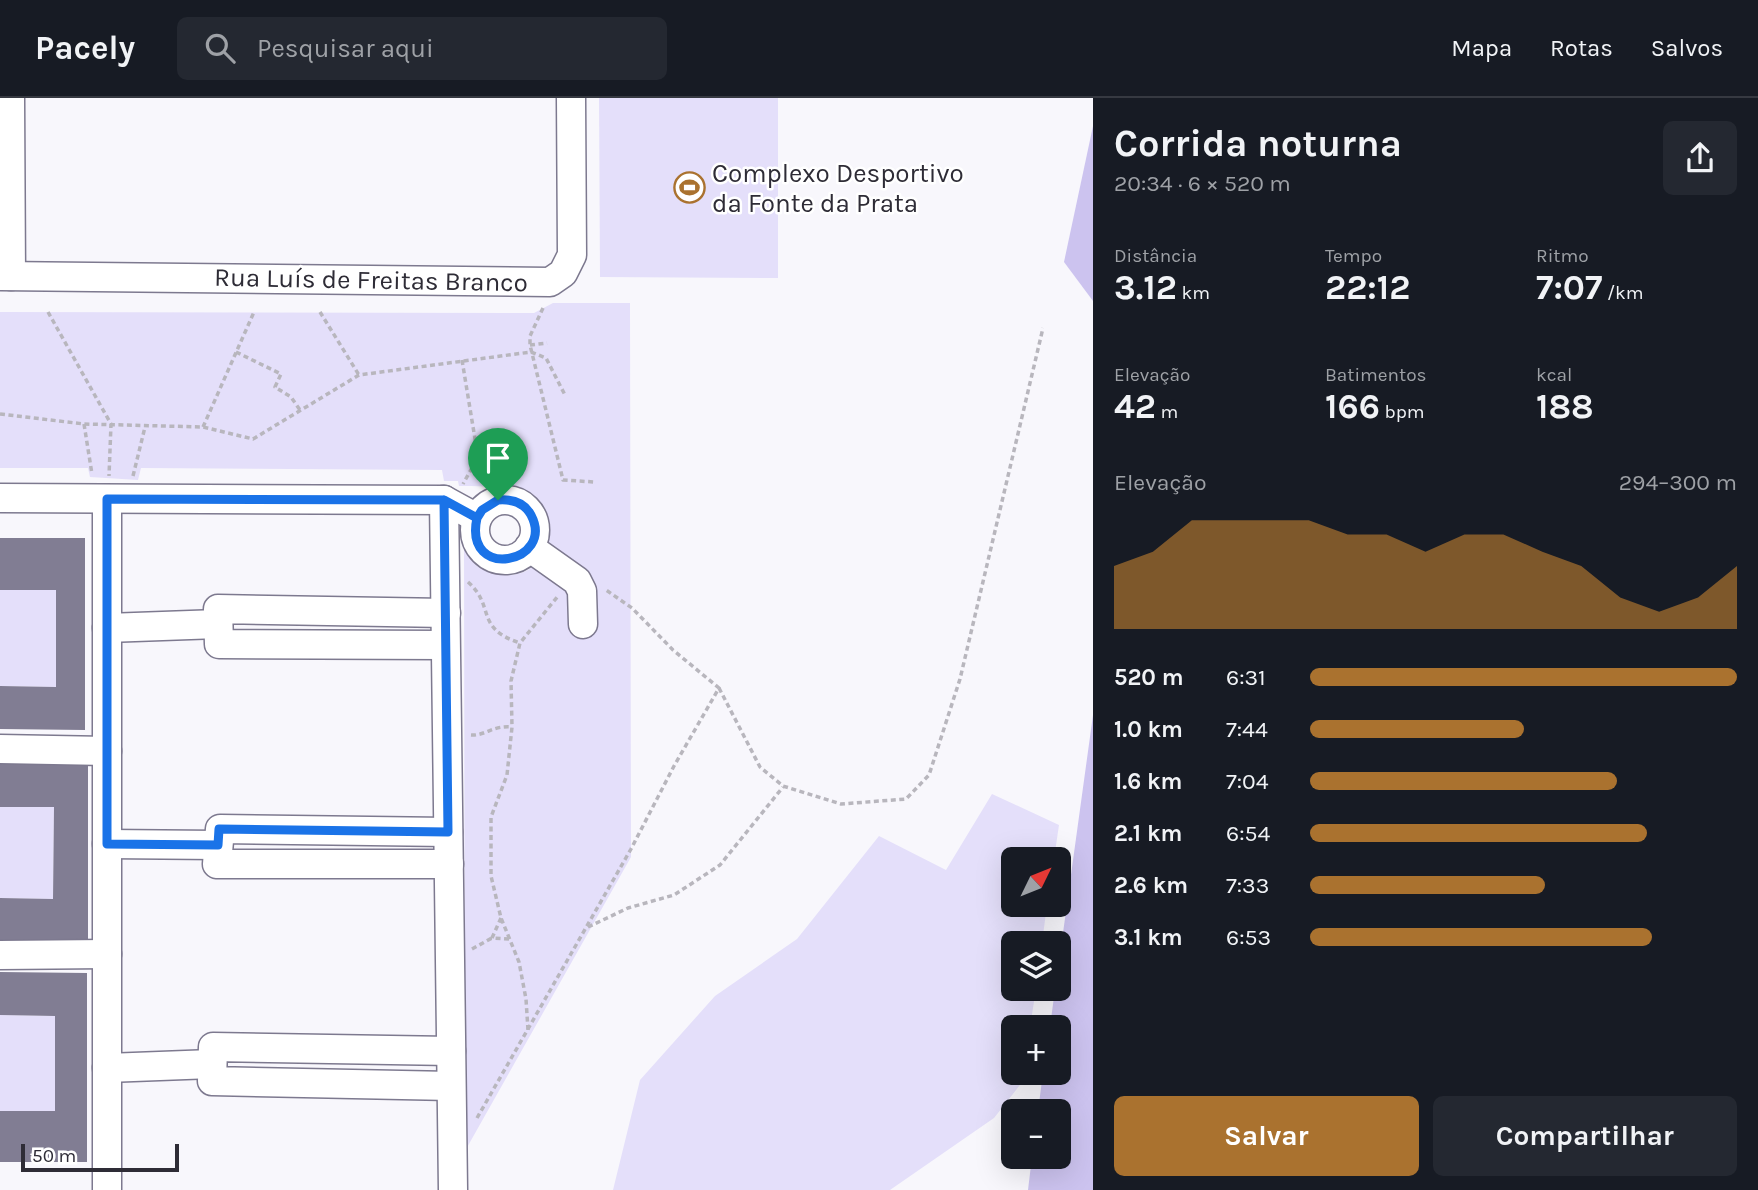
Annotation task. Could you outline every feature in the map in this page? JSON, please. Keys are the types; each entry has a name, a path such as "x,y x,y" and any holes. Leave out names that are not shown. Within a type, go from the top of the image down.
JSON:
{"street":[{"path":"5,276 10,98"},
{"name":"Rua Luís de Freitas Branco","path":"5,276 550,282 562,274 572,255 571,98"},
{"path":"103,485 107,628 107,1190"},
{"path":"0,498 103,485 453,493 477,518"},
{"path":"453,493 446,613 453,1190"},
{"path":"498,500 518,502 526,508 535,525 535,535 529,547 516,558 506,560 487,555 476,538 477,518 482,510 498,500"},
{"path":"529,547 571,574 577,581 582,591 583,624"},
{"path":"446,613 218,609 219,644 446,645"},
{"path":"107,628 218,624"},
{"path":"0,749 107,751"},
{"path":"448,832 219,829 217,864 449,864"},
{"path":"107,844 218,845"},
{"path":"0,955 107,954"},
{"path":"451,1051 213,1046 212,1064 212,1081 451,1086"},
{"path":"107,1068 212,1064"}],"path":[{"path":"543,308 530,336 530,345 563,480 594,482"},
{"path":"48,312 111,425 103,485"},
{"path":"203,427 254,312"},
{"path":"320,312 359,375"},
{"path":"528,1030 519,962 501,918 491,876 491,817 507,775 512,727 511,681 520,643 554,604 571,574 606,590 632,608 673,650 719,688 760,768 783,786 841,804 906,799 929,775 960,679 1043,328"},
{"path":"530,345 547,343"},
{"path":"236,352 281,374 275,387 290,397 300,410"},
{"path":"0,414 84,424 203,427 253,439 359,375 531,352 546,358 565,395"},
{"path":"453,493 478,457 462,360"},
{"path":"84,424 103,485"},
{"path":"132,479 145,427"},
{"path":"464,580 478,593 493,629 504,638 520,643"},
{"path":"472,1127 631,849 719,688"},
{"path":"465,735 477,736 500,726 512,727"},
{"path":"586,928 628,908 674,895 720,864 783,786"},
{"path":"492,938 501,918"},
{"path":"465,950 492,938 509,939"}],"shaded area":[{"name":"Complexo Desportivo da Fonte da Prata","path":"599,98 778,98 778,278 600,277"},
{"path":"1093,126 1093,301 1064,262"},
{"path":"553,303 630,303 631,857 465,1151 464,541 473,561 479,567 505,575 522,573 535,565 544,552 548,538 547,522 539,508 523,496 500,488 459,486 458,481 444,481 442,470 141,468 138,480 90,477 88,468 0,468 0,312 534,313"},
{"path":"0,590 56,590 56,687 0,686"},
{"path":"1093,715 1093,1190 1028,1190 1031,1169 1071,1169 1071,1099 1040,1099 1041,1085 1071,1085 1071,1015 1052,1015 1053,1001 1071,1001 1071,931 1063,931 1065,917 1071,917 1071,875"},
{"path":"992,794 1059,825 1056,847 1001,847 1001,917 1045,917 1044,931 1001,931 1001,1001 1034,1001 1032,1015 1001,1015 1001,1085 1020,1085 1009,1099 1001,1099 1001,1109 994,1118 890,1190 613,1190 640,1080 715,996 797,939 879,836 946,870"},
{"path":"0,807 54,807 53,899 0,898"},
{"path":"0,1015 55,1016 55,1111 0,1111"}],"building":[{"path":"0,538 85,538 85,730 0,729 0,686 56,687 56,590 0,590"},
{"path":"0,760 88,760 88,942 0,942 0,898 53,899 54,807 0,807"},
{"path":"0,972 87,973 87,1162 0,1162 0,1111 55,1111 55,1016 0,1015"}],"place":[{"name":"Complexo Desportivo da Fonte da Prata","path":"689,188"}],"route":[{"path":"498,500 489,503 477,518 444,500 448,832 219,829 218,845 107,844 107,499 444,500 477,518 474,528 476,538 487,555 496,559 516,558 531,544 535,525 532,516 518,502 498,500"}]}
